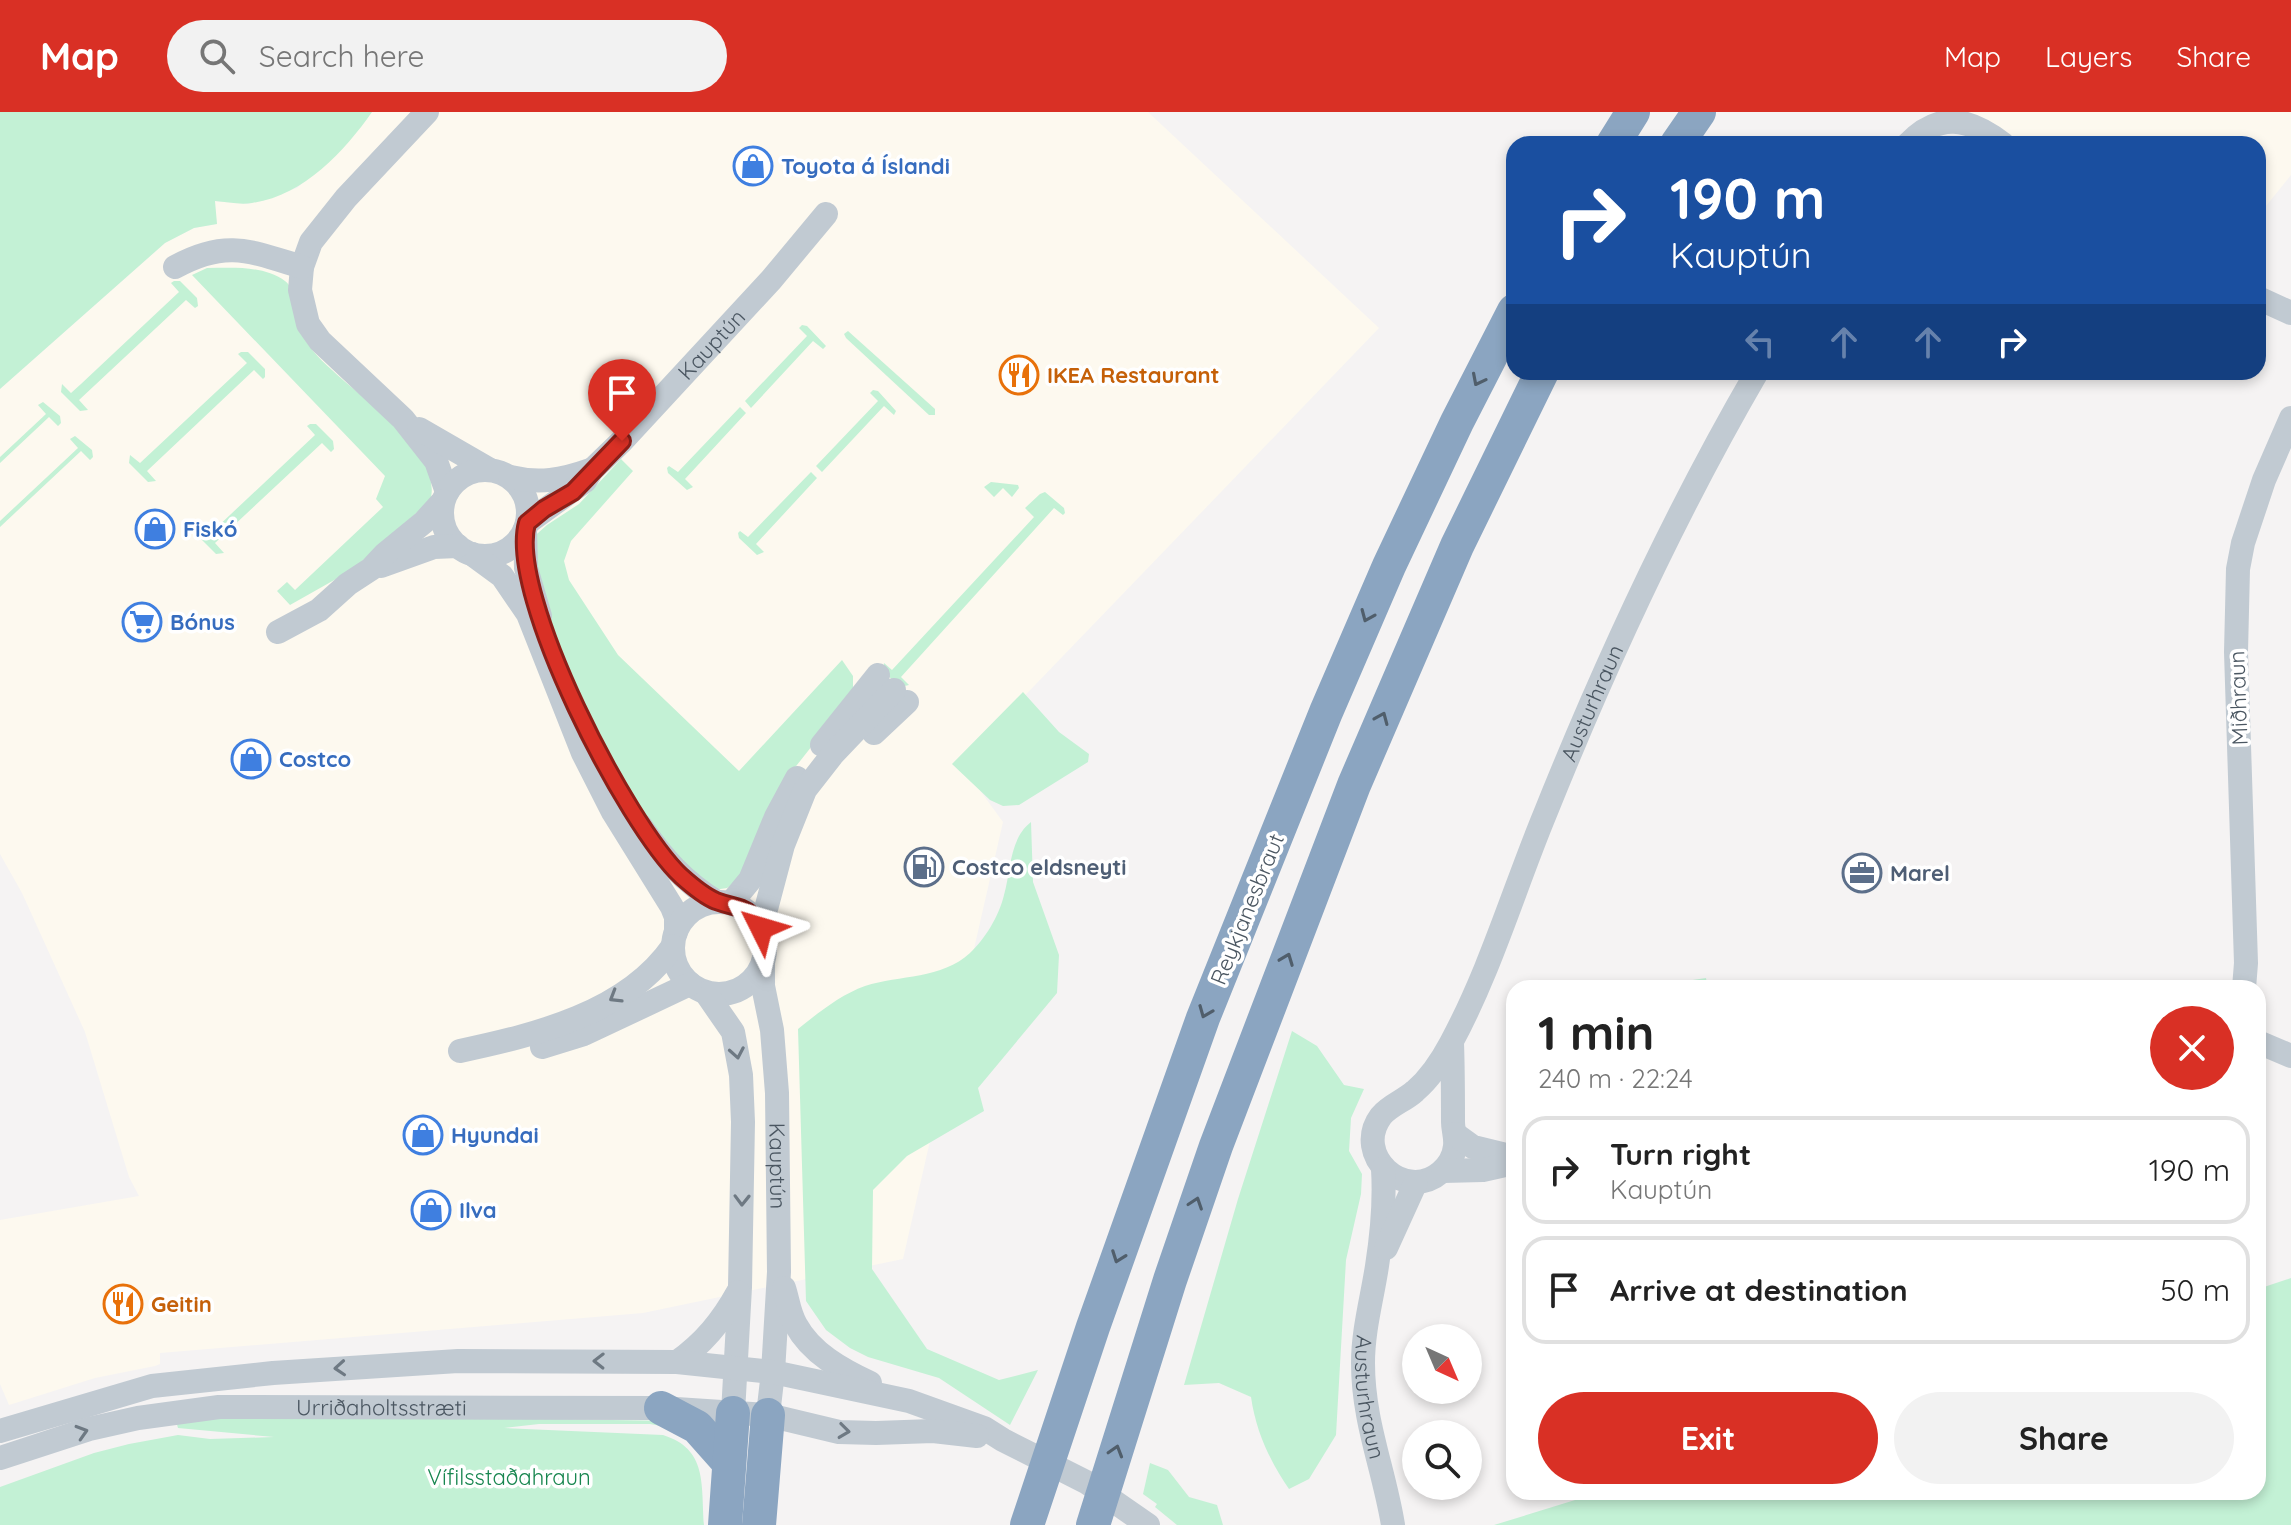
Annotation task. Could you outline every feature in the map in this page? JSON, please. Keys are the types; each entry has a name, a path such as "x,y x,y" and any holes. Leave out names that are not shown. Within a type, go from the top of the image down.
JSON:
{"highway":[{"path":"1618,136 1633,112"},
{"path":"1682,136 1699,112"},
{"name":"Reykjanesbraut","path":"1027,1525 1093,1327 1203,1018 1326,712 1417,505 1506,327"},
{"path":"1093,1525 1216,1146 1354,785 1438,588 1538,380"},
{"path":"1013,1525 1068,1369 1093,1327"},
{"path":"661,1408 697,1427 729,1463"},
{"path":"725,1525 733,1413"},
{"path":"759,1525 768,1415"}],"street":[{"name":"Kauptún","path":"427,112 346,198 311,242 302,267 300,290 308,324 320,341 403,419 436,461 445,497 444,526 465,550 502,576 528,614 583,753 613,812 672,907 676,917 674,960 680,973 698,988 733,1032 738,1052 743,1122 740,1287 733,1413"},
{"path":"1915,136 1926,122 1950,117 1975,122 1993,136"},
{"name":"Kauptún","path":"278,632 319,610 348,584 371,569 434,547 498,554 519,540 526,526 544,509 573,492 622,441 761,292 826,214"},
{"path":"175,267 215,250 236,249 302,267"},
{"path":"2266,302 2291,313"},
{"name":"Austurhraun","path":"1393,1525 1370,1431 1364,1385 1364,1343 1385,1198 1383,1169 1377,1159 1373,1136 1382,1114 1415,1091 1452,1043 1504,923 1545,814 1659,551 1753,380"},
{"name":"Miðhraun","path":"2244,980 2236,595 2243,543 2264,480 2291,418"},
{"name":"Kauptún","path":"403,419 500,473 530,482 548,482 592,470"},
{"name":"Kauptún","path":"371,569 424,522 458,479 473,471 500,473"},
{"path":"500,473 524,493 528,513 526,568 538,610 568,688 596,747 638,821 659,852 681,876 754,917 761,928"},
{"name":"Kauptún","path":"763,963 757,975 734,992 720,995 698,988 584,1034 537,1049 461,1060 598,1007 645,977 662,962 682,920 692,910 704,904 724,902 750,880 776,817 796,780 893,689 833,754 805,790 783,845 761,928 766,949 763,986 772,1030 777,1093 779,1272 768,1415"},
{"name":"Austurhraun","path":"1443,1171 1453,1154 1452,1043"},
{"path":"2266,1045 2291,1056"},
{"path":"1401,1101 1413,1099 1434,1104 1448,1117 1454,1130 1473,1147 1506,1157"},
{"path":"1383,1169 1393,1176 1416,1182 1426,1181 1443,1171 1483,1170 1506,1163"},
{"name":"Austurhraun","path":"1377,1268 1416,1182"},
{"path":"779,1272 790,1311 808,1342 846,1371 909,1401 984,1428 1086,1482 1148,1525"},
{"path":"677,1362 722,1321 740,1287"},
{"name":"Urriðaholtsstræti","path":"0,1431 152,1386 295,1371 458,1361 677,1362 737,1369"},
{"path":"737,1369 773,1372 909,1401"},
{"name":"Urriðaholtsstræti","path":"4,1457 113,1423 201,1408 308,1405 476,1409 661,1408 768,1415"},
{"path":"768,1415 839,1432 933,1431 1003,1440"},
{"path":"0,1431 4,1457"}],"shaded area":[{"path":"372,112 1148,112 1379,328 960,763 1003,822 903,1259 643,1313 160,1353 160,1364 155,1366 95,1378 9,1405 0,1384 0,1220 139,1196 129,1177 85,1032 22,893 0,854 0,389 165,243 194,228 217,224 214,201 248,204 297,188 335,155"},
{"path":"1939,112 2291,112 2291,175 2266,206 2266,136 1974,136"}],"green space":[{"path":"0,112 372,112 335,157 305,182 271,199 238,204 215,201 217,224 194,228 165,243 0,389"},
{"path":"207,268 257,270 285,281 293,296 298,326 308,344 327,366 398,428 425,464 431,483 430,501 352,570 290,605 277,591 287,582 295,590 383,507 376,499 385,476 192,275"},
{"path":"180,281 197,298 198,306 195,308 186,300 79,400 88,410 80,411 61,392 62,384 71,393 81,384 179,292 171,283"},
{"path":"807,326 826,346 823,349 813,341 751,408 745,401 807,336 799,328"},
{"path":"848,331 935,409 935,415 929,415 846,338 844,334"},
{"path":"248,352 265,369 265,377 263,379 254,370 147,471 156,481 148,482 129,463 130,455 140,463 247,363 238,354"},
{"path":"878,391 896,411 894,415 884,406 822,472 816,466 878,401 870,393"},
{"path":"43,402 60,416 61,423 58,426 49,417 0,463 0,457 46,414 38,405"},
{"path":"740,407 746,413 685,479 693,487 687,490 668,473 667,468 669,466 678,472"},
{"path":"316,424 333,441 334,449 331,452 322,443 215,543 224,553 216,554 197,535 198,527 207,536 214,530 315,435 307,426"},
{"path":"75,436 92,450 93,457 90,460 81,451 0,527 0,521 78,448 70,439"},
{"path":"621,459 633,471 571,541 564,561 569,580 618,655 739,771 842,660 853,676 853,694 793,770 737,881 727,888 714,890 669,850 607,757 581,707 544,611 529,541 579,504"},
{"path":"811,472 817,478 756,544 764,552 757,555 739,538 738,533 740,531 748,537"},
{"path":"991,482 1018,485 1019,488 1012,497 1003,488 994,497 984,487"},
{"path":"1045,492 1064,508 1065,513 1063,515 1054,508 901,677 909,685 900,687 883,671 884,663 892,670 1034,517 1025,508"},
{"path":"1023,692 1059,732 1089,754 1088,762 1019,805 1003,806 990,800 952,764"},
{"path":"1031,822 1033,882 1059,955 1057,993 978,1088 984,1111 907,1156 873,1190 872,1269 927,1349 999,1380 1038,1370 1010,1425 939,1378 868,1357 850,1348 826,1330 806,1301 798,1029 830,1005 865,986 947,968 970,953 995,919 1002,903 1018,837"},
{"path":"1292,1031 1317,1046 1344,1085 1364,1089 1351,1118 1349,1151 1362,1174 1361,1194 1346,1260 1336,1435 1309,1479 1289,1489 1265,1446 1251,1397 1219,1383 1184,1385 1238,1199"},
{"path":"2291,1278 2291,1525 1494,1525 1575,1500 2266,1500 2266,1286"},
{"name":"Vífilsstaðahraun","path":"261,1414 672,1421 672,1428 650,1424 539,1424 504,1428 663,1435 678,1441 688,1449 699,1470 704,1525 0,1525 0,1487 94,1453 178,1435 210,1439 274,1437 178,1428 176,1421"},
{"path":"1150,1463 1168,1470 1189,1497 1217,1505 1223,1525 1177,1525 1155,1507 1157,1504 1143,1494"}],"place":[{"name":"Toyota á Íslandi","path":"753,166"},
{"name":"IKEA Restaurant","path":"1019,375"},
{"name":"Fiskó","path":"155,529"},
{"name":"Bónus","path":"142,622"},
{"name":"Costco","path":"251,759"},
{"name":"Costco eldsneyti","path":"924,867"},
{"name":"Marel","path":"1862,873"},
{"name":"Hyundai","path":"423,1135"},
{"name":"Ilva","path":"431,1210"},
{"name":"Geitin","path":"123,1304"}],"route":[{"path":"622,441 573,492 558,499 527,523 524,554 530,584 568,688 638,821 659,852 681,876 717,902 731,903 744,909 761,928"}]}
